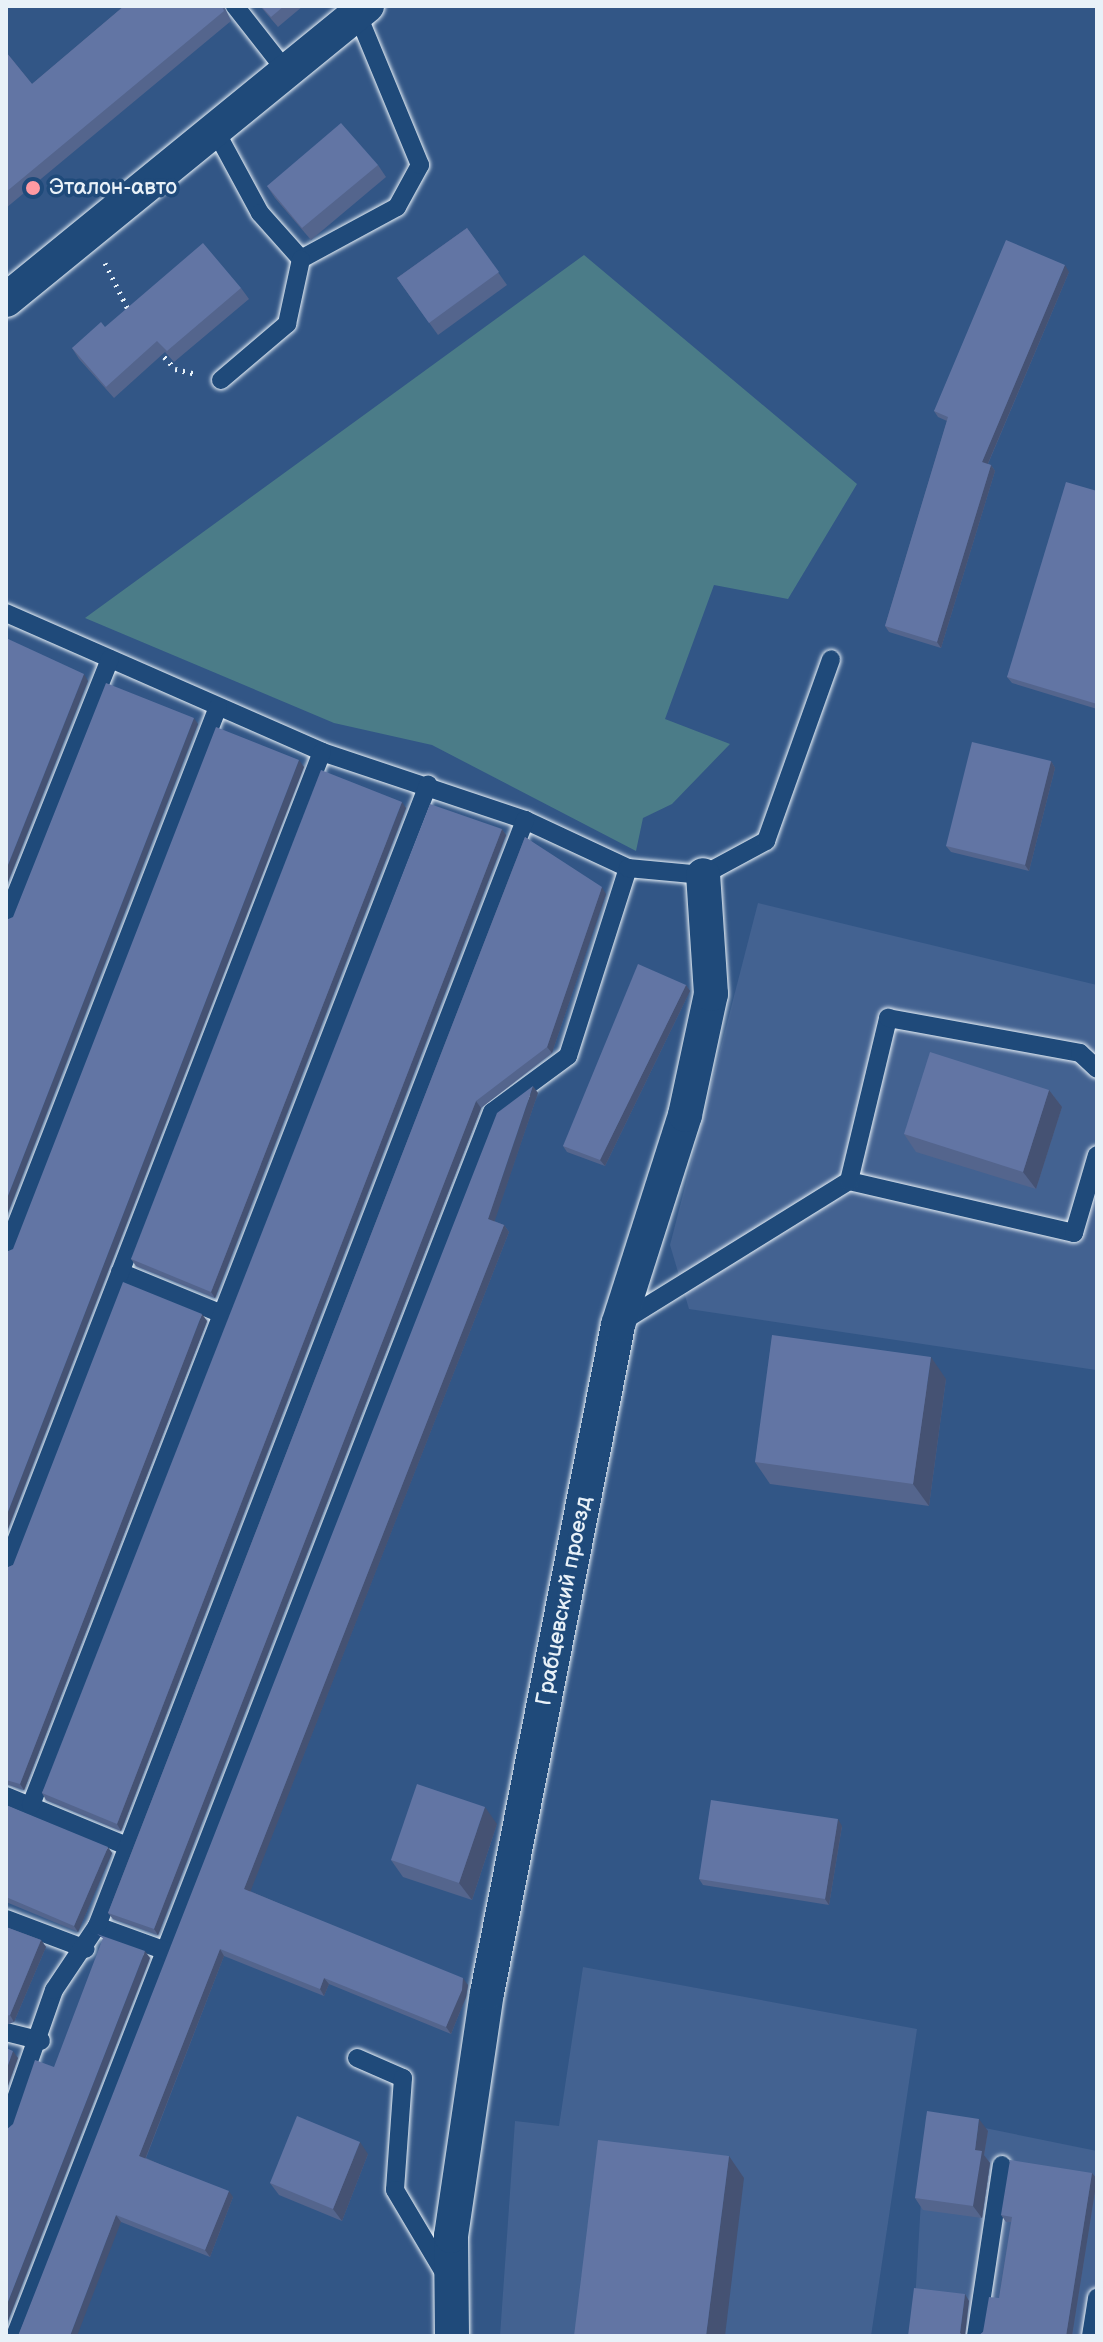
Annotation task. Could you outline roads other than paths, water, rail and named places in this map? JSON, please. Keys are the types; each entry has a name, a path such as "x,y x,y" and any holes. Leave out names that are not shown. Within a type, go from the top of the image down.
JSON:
{"street":[{"path":"8,294 87,235 360,8"},
{"name":"Грабцевский проезд","path":"452,2336 451,2236 487,1993 618,1325 685,1115 711,994 703,875"}],"lane":[{"path":"235,6 286,71"},
{"path":"221,380 287,324 301,259 397,207 420,165 360,8"},
{"path":"214,128 260,213 301,259"},
{"path":"7,616 322,752 525,820 628,868 703,875 766,841 831,659"},
{"path":"6,919 110,659"},
{"path":"6,1251 218,707"},
{"path":"6,1567 322,752"},
{"path":"31,1805 428,785"},
{"path":"6,2127 41,2041 54,1990 86,1949 97,1926 525,820"},
{"path":"15,2336 169,1952 492,1112 568,1056 628,868"},
{"path":"618,1325 849,1181 888,1018 1080,1053 1097,1069"},
{"path":"849,1181 1074,1233 1097,1155"},
{"path":"120,1272 222,1314"},
{"path":"6,1796 127,1846"},
{"path":"6,1919 86,1949"},
{"path":"97,1926 169,1952"},
{"path":"6,2032 41,2041"},
{"path":"357,2058 403,2078 395,2190 451,2285"},
{"path":"976,2336 1002,2165"},
{"path":"1091,2336 1097,2297"}],"place":[{"name":"Эталон-авто","path":"33,188"}]}
